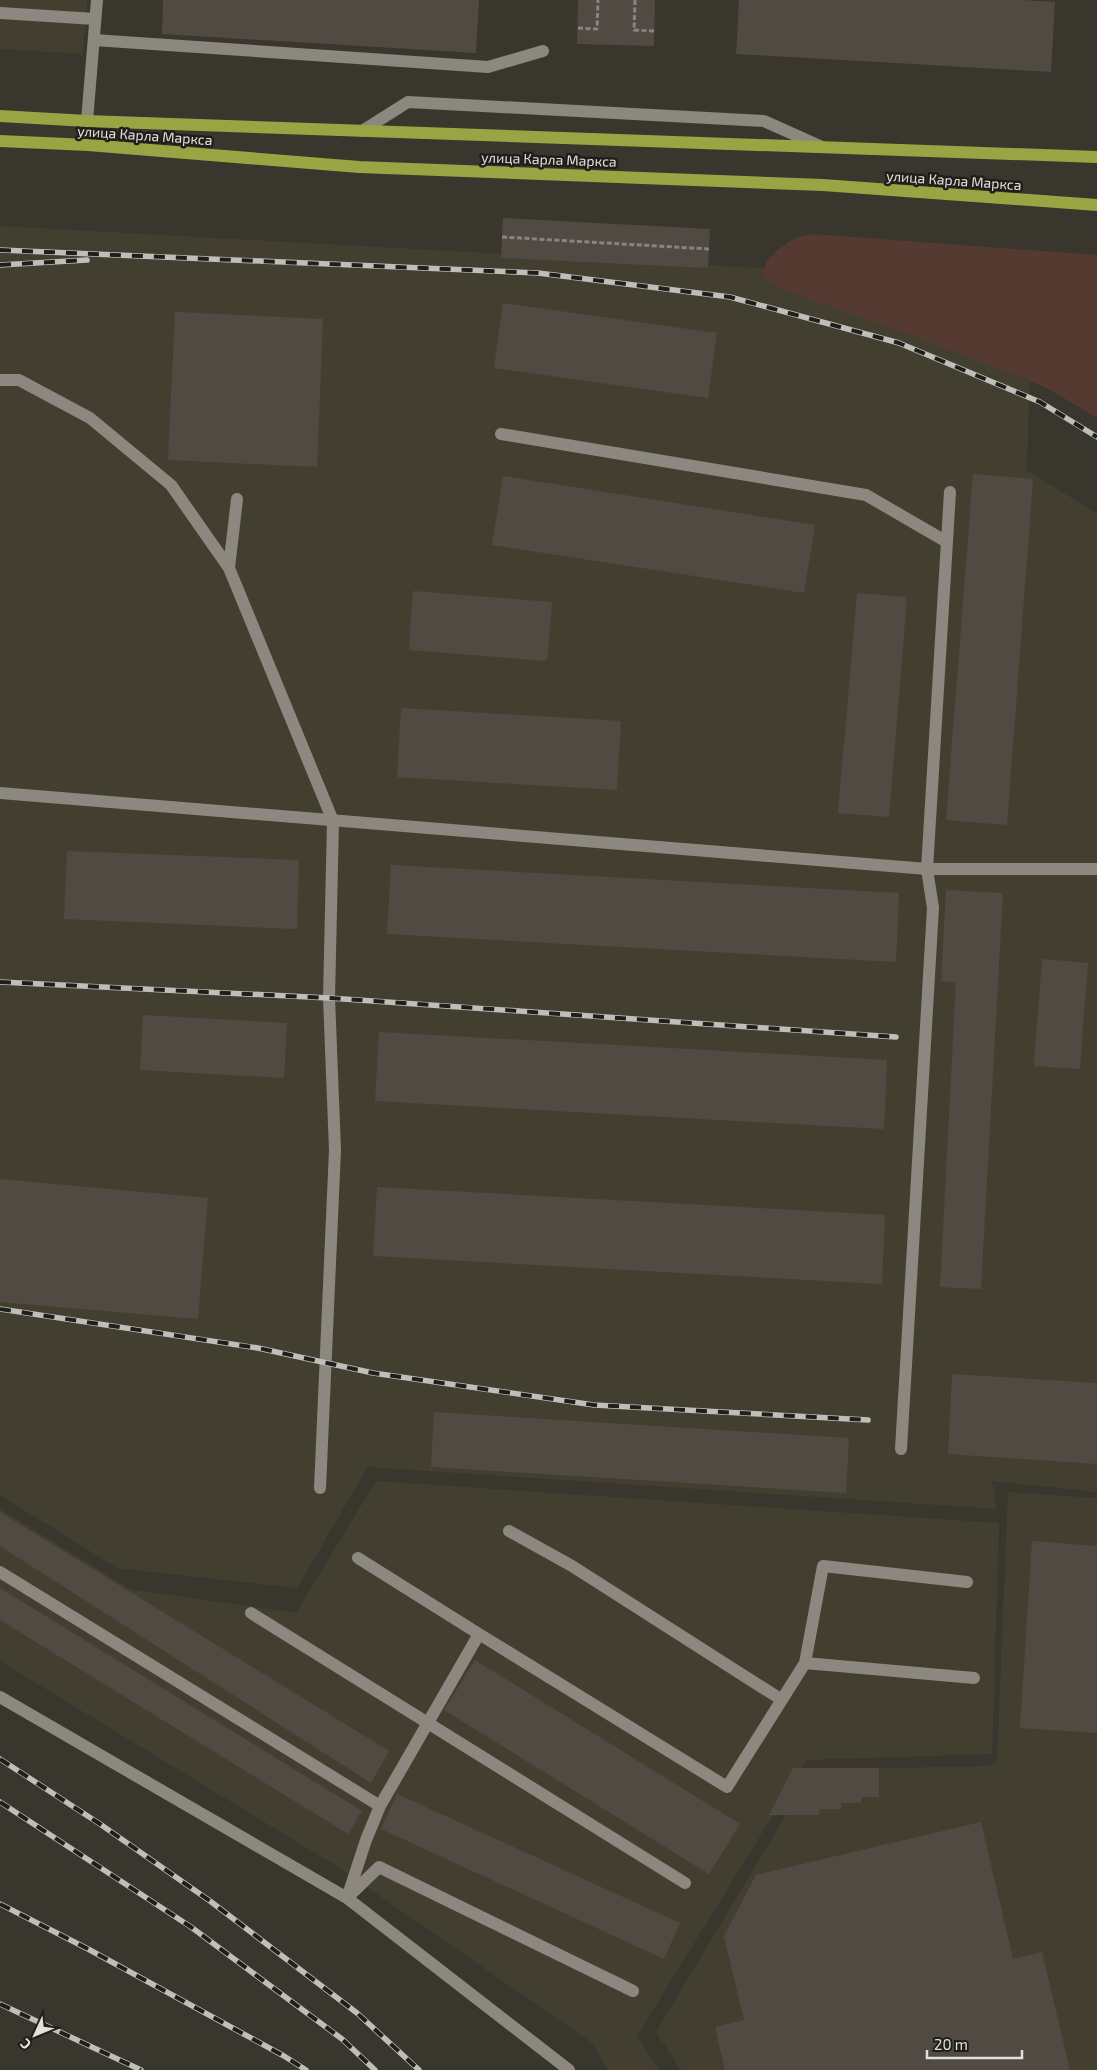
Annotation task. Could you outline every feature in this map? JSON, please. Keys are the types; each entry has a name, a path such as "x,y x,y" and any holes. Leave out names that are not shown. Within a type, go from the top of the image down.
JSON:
{"main road":[{"name":"улица Карла Маркса","path":"0,116 87,121 1097,157"},
{"name":"улица Карла Маркса","path":"0,141 88,145 359,167 823,185 1097,205"}],"street":[{"path":"87,121 97,0"},
{"path":"0,13 96,19"},
{"path":"94,40 488,67 543,51"},
{"path":"362,131 408,102 764,121 822,147"},
{"path":"0,380 19,380 90,418 171,485 229,568 333,822 329,998 335,1150 320,1488"},
{"path":"501,434 866,495 947,542"},
{"path":"901,1449 933,908 927,870 950,492"},
{"path":"229,568 237,499"},
{"path":"0,793 927,870 1097,869"},
{"path":"509,1531 572,1566 782,1700"},
{"path":"358,1558 727,1787 805,1663 823,1566 967,1582"},
{"path":"0,1572 380,1806"},
{"path":"251,1613 685,1883"},
{"path":"347,1898 366,1840 380,1806 426,1723 479,1634"},
{"path":"805,1663 974,1678"},
{"path":"0,1697 347,1898 569,2070"},
{"path":"347,1898 379,1868 633,1991"}],"path":[{"path":"578,28 597,29 598,0"},
{"path":"635,0 634,30 654,31"},
{"path":"502,237 709,249"}],"shaded area":[{"path":"0,0 87,0 83,54 0,49"},
{"path":"0,226 1032,283 1027,470 1097,514 1097,1492 992,1481 997,1509 368,1467 297,1588 117,1568 0,1495"},
{"path":"813,234 1097,255 1097,418 1047,388 901,331 780,289 767,280 764,268 767,261 779,249 798,237"},
{"path":"376,1481 999,1523 992,1754 807,1760 637,2036 659,2070 608,2070 591,2042 338,1867 0,1661 0,1509 130,1589 296,1613"},
{"path":"1008,1492 1097,1498 1097,2070 681,2070 656,2032 813,1770 982,1766 997,1763"}],"building":[{"path":"163,0 479,0 476,53 162,34"},
{"path":"578,0 655,0 654,46 577,44"},
{"path":"739,0 1022,0 1055,2 1051,72 736,54"},
{"path":"503,218 710,229 708,268 501,258"},
{"path":"503,303 717,333 708,398 494,368"},
{"path":"175,312 323,319 317,467 168,460"},
{"path":"973,474 1033,479 1007,825 946,820"},
{"path":"503,476 815,525 804,593 492,545"},
{"path":"413,591 552,602 547,661 409,650"},
{"path":"857,593 907,597 889,817 838,813"},
{"path":"401,708 621,721 617,790 397,777"},
{"path":"67,851 299,860 297,929 64,919"},
{"path":"391,865 899,893 896,962 387,934"},
{"path":"946,890 1003,893 981,1289 940,1287 956,982 941,981"},
{"path":"1042,959 1088,963 1080,1069 1034,1066"},
{"path":"143,1015 287,1023 284,1078 140,1070"},
{"path":"379,1032 887,1060 884,1129 375,1101"},
{"path":"0,1179 208,1198 198,1319 0,1302"},
{"path":"377,1187 885,1215 882,1284 373,1256"},
{"path":"952,1374 1097,1383 1097,1464 948,1454"},
{"path":"434,1412 849,1438 846,1493 431,1467"},
{"path":"0,1512 389,1751 371,1783 0,1546"},
{"path":"1032,1541 1097,1546 1097,1733 1020,1728"},
{"path":"0,1588 362,1811 348,1834 0,1620"},
{"path":"475,1660 740,1824 709,1874 444,1710"},
{"path":"793,1768 879,1768 879,1797 861,1797 861,1803 841,1803 841,1809 819,1809 819,1815 769,1815"},
{"path":"397,1794 680,1923 664,1959 381,1829"},
{"path":"981,1822 1013,1959 1042,1952 1070,2070 725,2070 715,2027 744,2020 724,1936 756,1875"}],"railway":[{"path":"0,250 538,273 730,297 899,343 1040,402 1097,437"},
{"path":"0,265 87,260"},
{"path":"0,982 329,998 896,1037"},
{"path":"0,1309 258,1348 373,1373 594,1405 868,1420"},
{"path":"0,1759 100,1824 210,1901 357,2013 419,2070"},
{"path":"0,1802 191,1927 342,2039 375,2070"},
{"path":"0,1904 88,1949 284,2056 306,2070"},
{"path":"0,2004 141,2070"}]}
